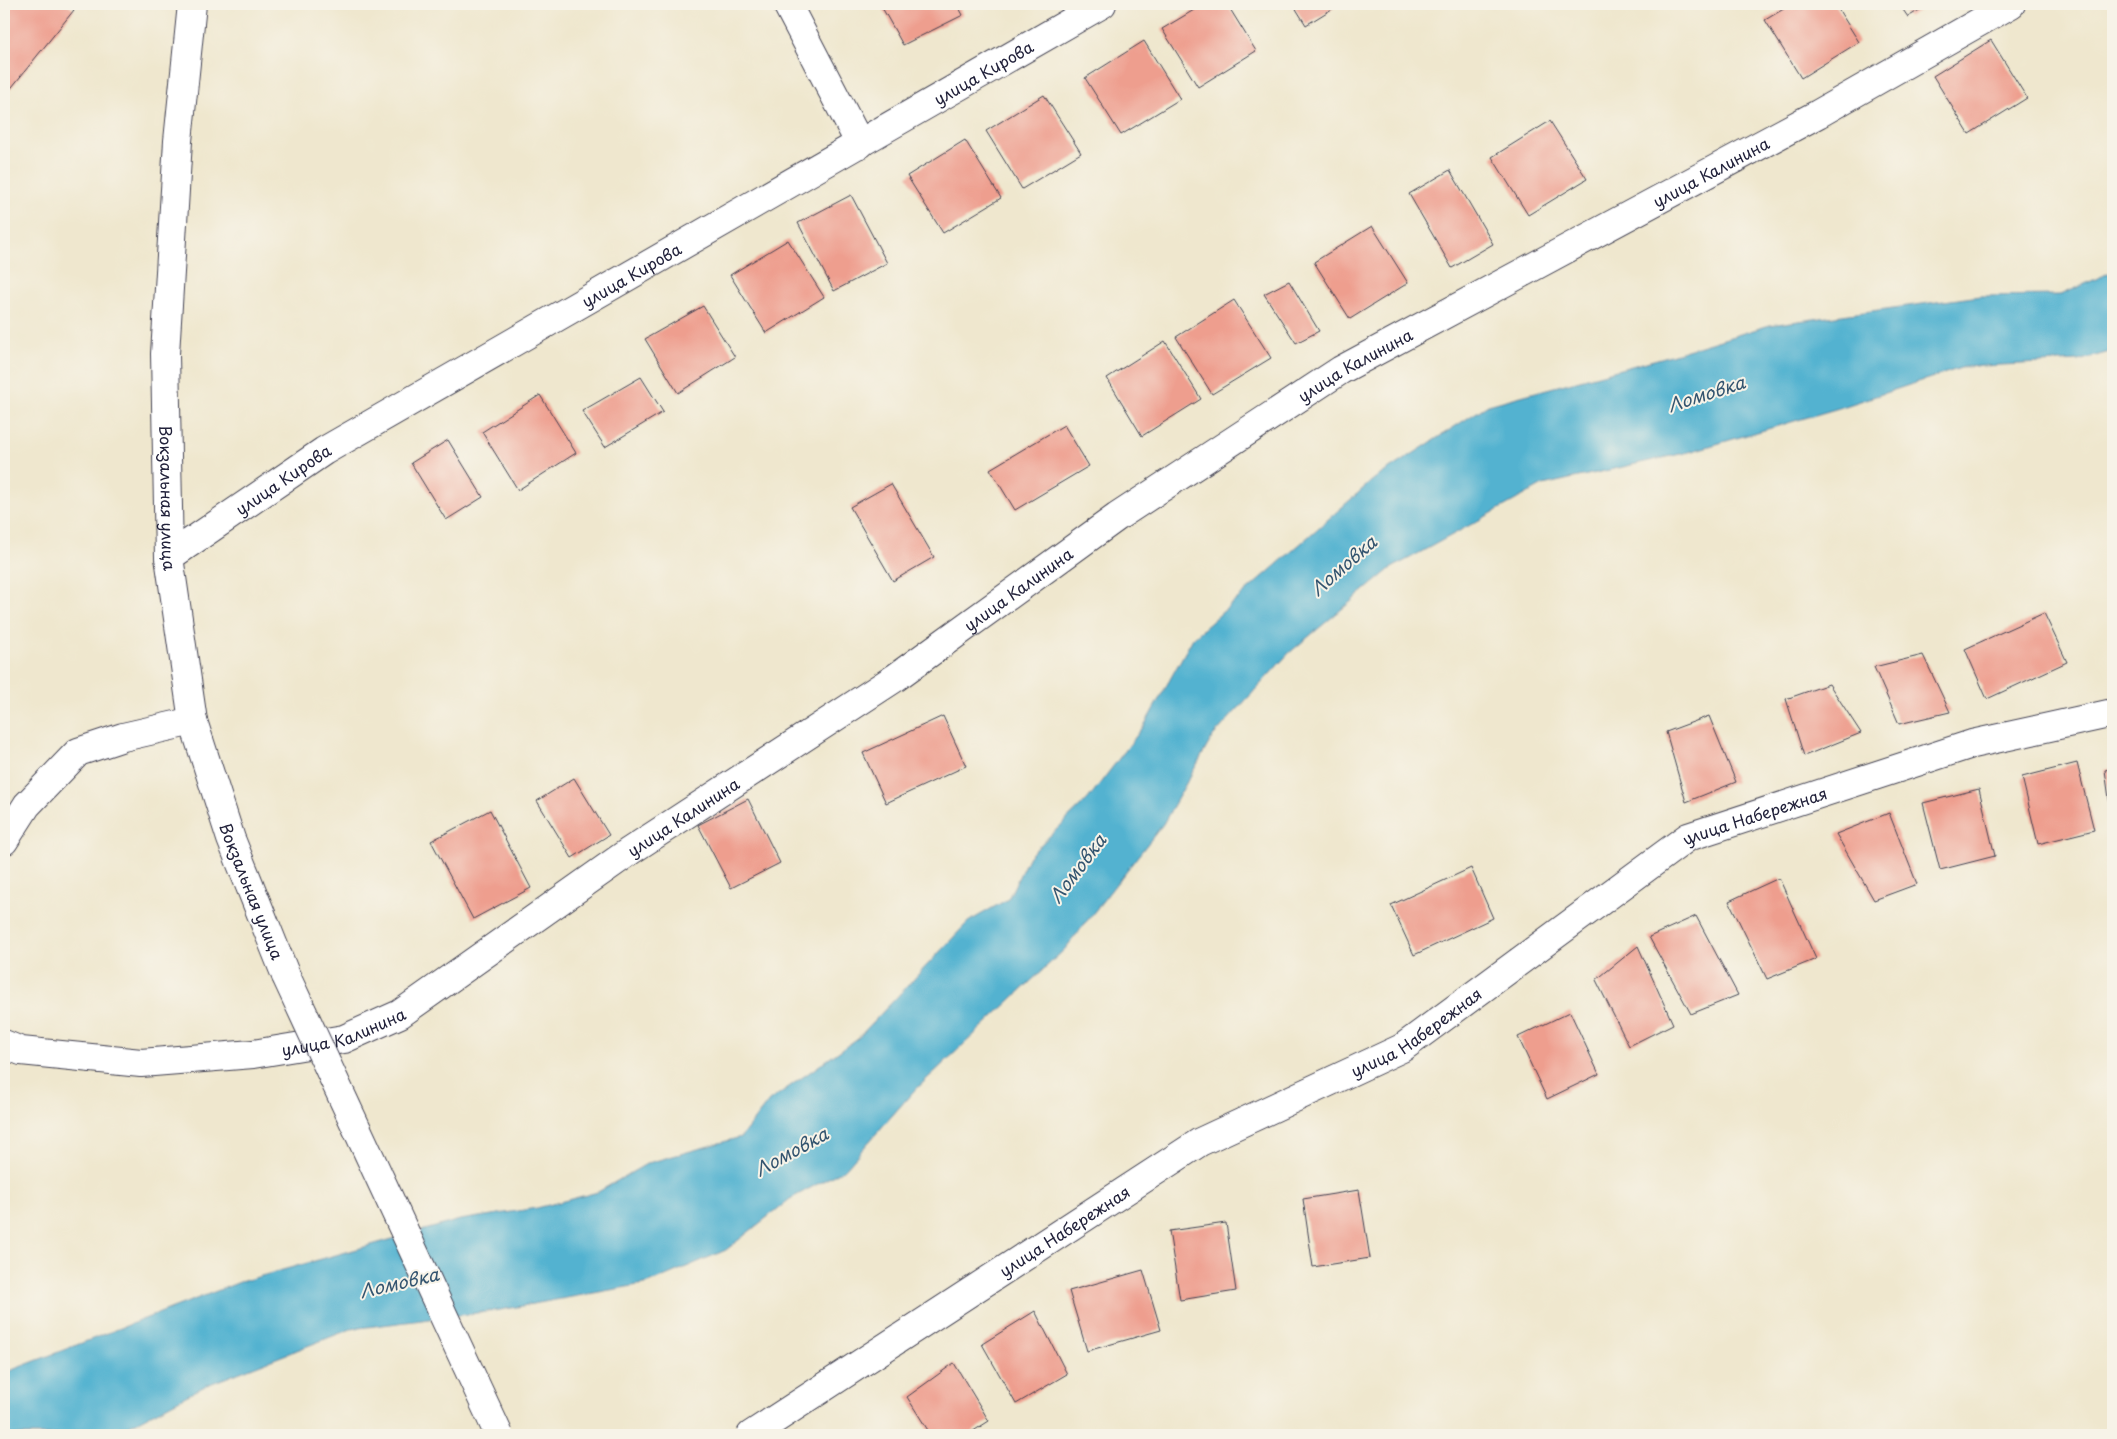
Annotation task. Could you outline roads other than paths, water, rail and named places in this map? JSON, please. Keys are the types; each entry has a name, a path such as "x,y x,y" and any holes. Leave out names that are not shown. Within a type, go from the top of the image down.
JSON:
{"street":[{"name":"Вокзальная улица","path":"192,4 178,140 165,354 169,557 193,721 231,839 286,976 499,1435"},
{"path":"787,4 860,144"},
{"name":"улица Кирова","path":"169,557 324,451 1102,4"},
{"name":"улица Калинина","path":"4,1044 21,1050 150,1062 253,1054 344,1039 400,1014 630,851 895,678 1117,517 1341,370 1818,114 2011,4"},
{"name":"улица Набережная","path":"751,1435 1200,1142 1402,1048 1688,837 1972,744 2113,713"},
{"path":"4,841 27,805 78,752 123,737 193,721"}],"water":[{"name":"Ломовка","path":"2113,271 2113,351 2078,361 1964,367 1839,408 1689,452 1543,485 1390,569 1289,653 1213,736 1163,824 1065,949 912,1093 845,1169 790,1199 726,1250 649,1283 500,1310 351,1329 207,1385 111,1435 4,1435 4,1373 240,1282 460,1220 537,1208 598,1192 648,1163 741,1137 769,1101 858,1038 968,922 1008,899 1029,856 1088,799 1144,726 1193,638 1374,479 1488,405 1661,358 1770,325 1980,296 2061,295"}]}
